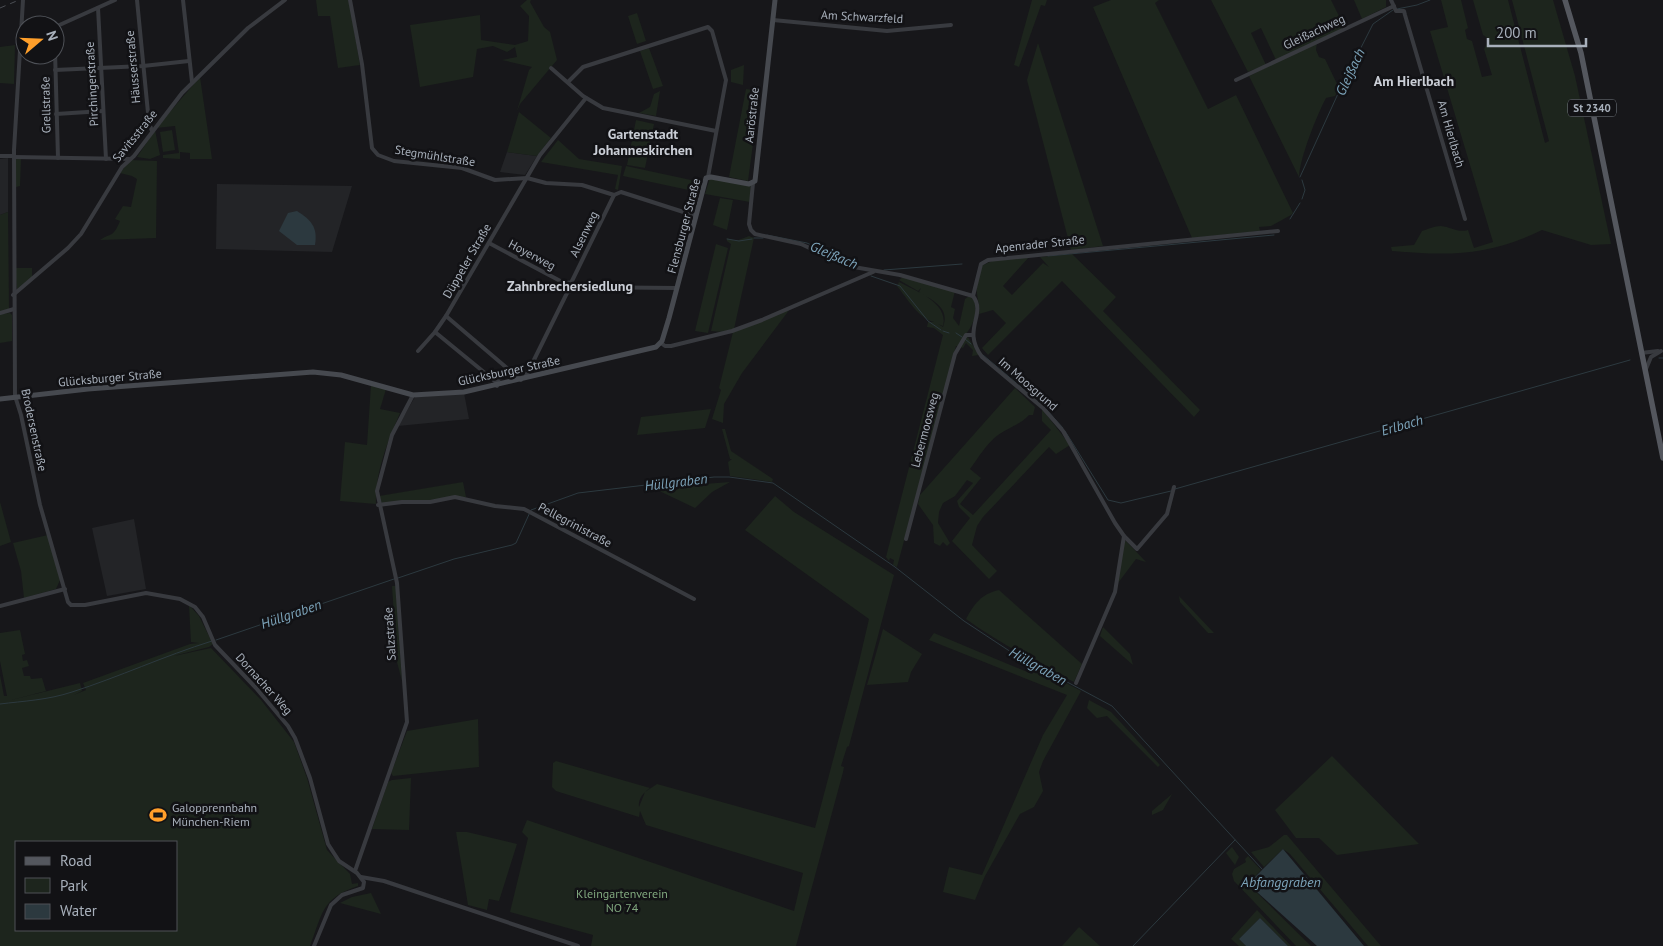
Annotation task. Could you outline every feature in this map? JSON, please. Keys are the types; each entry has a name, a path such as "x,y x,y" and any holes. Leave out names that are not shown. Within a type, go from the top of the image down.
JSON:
{"main road":[{"name":"St 2340","path":"1565,0 1581,53 1663,458"}],"street":[{"name":"Brodersenstraße","path":"23,0 14,156 13,294 15,396 21,415 40,505 65,589 71,605 85,605"},
{"path":"65,23 115,0"},
{"name":"Häusserstraße","path":"136,0 149,123 152,131"},
{"path":"183,0 192,82"},
{"name":"Savitsstraße","path":"13,294 63,253 81,234 115,178 192,82 248,28 285,0"},
{"name":"Stegmühlstraße","path":"350,0 362,64 374,152 394,162 462,168 495,180 527,178"},
{"name":"Aaröstraße","path":"775,0 749,222 752,232 801,244 842,264 873,272"},
{"path":"1391,0 1395,8"},
{"name":"Pirchingerstraße","path":"98,8 106,158"},
{"name":"Gleißachweg","path":"1236,80 1395,8"},
{"name":"Am Hierlbach","path":"1395,8 1404,11 1465,219"},
{"name":"Am Schwarzfeld","path":"773,20 886,31 951,25"},
{"name":"Flensburger Straße","path":"568,82 584,67 708,27 712,31 724,67 726,80 708,177 705,181 661,344"},
{"path":"55,70 143,66 189,61"},
{"name":"Grellstraße","path":"55,65 58,158"},
{"path":"551,68 586,98 602,108 716,131"},
{"name":"Düppeler Straße","path":"418,351 446,316 540,155 586,98"},
{"path":"56,114 103,111"},
{"path":"0,156 130,159"},
{"path":"708,177 753,183"},
{"path":"527,178 546,183 582,186 614,195 619,191 696,216"},
{"name":"Alsenweg","path":"572,285 614,195"},
{"name":"Apenrader Straße","path":"973,296 981,264 988,260 1278,231"},
{"name":"Hoyerweg","path":"489,243 566,284"},
{"path":"873,272 900,275 973,296 977,308 972,335"},
{"name":"Glücksburger Straße","path":"0,399 122,386 313,372 341,375 413,395 464,392 652,349 661,344 671,346 732,331 873,272"},
{"path":"568,291 565,288 566,284 677,288"},
{"path":"446,316 522,380 572,285"},
{"path":"0,313 14,309"},
{"path":"435,332 497,384 509,369"},
{"name":"Lebermoosweg","path":"906,539 955,354 963,338 972,335"},
{"name":"Im Moosgrund","path":"972,335 975,348 982,357 1043,408 1063,431 1124,536"},
{"path":"1642,353 1662,351"},
{"path":"1645,370 1651,356 1662,351"},
{"name":"Salzstraße","path":"355,872 407,722 397,582 378,505 377,491 384,458 392,435 413,395"},
{"path":"1124,536 1137,549 1167,514 1174,488"},
{"name":"Pellegrinistraße","path":"378,505 402,502 430,502 455,497 528,511 694,599"},
{"path":"1076,683 1115,592 1124,536"},
{"path":"0,606 65,589"},
{"name":"Dornacher Weg","path":"85,605 146,593 180,599 191,603 198,611 215,644 288,726 295,738 310,778 328,844 339,861 361,877"},
{"path":"314,946 331,905 342,895 364,886 361,877 384,880 578,946"}],"shaded area":[{"path":"507,152 537,156 525,175 500,172"},
{"path":"8,158 8,212 0,215 0,159"},
{"path":"217,184 352,186 332,252 216,249"},
{"path":"464,393 469,419 398,426 415,397"},
{"path":"134,519 146,589 107,596 92,528"}],"green space":[{"path":"316,0 349,0 360,65 338,68 330,16 318,16"},
{"path":"527,0 531,0 530,2 544,27 550,32 557,60 520,104 517,111 529,70 532,67 502,60 517,57 515,47 507,52 493,46 477,49 473,77 420,87 410,25 480,15 481,40 515,45 528,41 529,16 520,6"},
{"path":"1032,0 1047,0 1045,6 1041,5 1019,67 1014,65"},
{"path":"1111,0 1159,0 1155,3 1208,109 1236,95 1293,213 1291,215 1271,226 1259,227 1260,231 1192,238 1093,7"},
{"path":"1211,0 1331,0 1345,28 1276,60 1261,28 1251,33 1266,65 1248,72"},
{"path":"1354,0 1386,0 1386,7 1362,19"},
{"path":"1441,0 1461,0 1468,28 1465,30 1467,39 1472,41 1482,77 1492,75 1484,49 1489,39 1483,35 1473,0 1508,0 1545,143 1549,141 1512,0 1553,0 1575,76 1611,244 1591,245 1542,230 1504,245 1469,252 1392,251 1391,247 1414,245 1422,231 1439,226 1461,231 1468,230 1474,248 1493,242 1430,31 1448,27"},
{"path":"637,13 646,41 637,44 628,16"},
{"path":"1317,42 1316,50 1319,57 1325,59 1339,88 1335,96 1326,98 1313,126 1305,149 1299,177 1249,76"},
{"path":"1038,43 1103,246 1071,250 1027,80"},
{"path":"15,45 14,84 0,83 0,47"},
{"path":"649,48 663,86 653,89 640,51"},
{"path":"744,65 743,85 731,82 731,70"},
{"path":"200,77 212,159 190,159 190,153 180,152 180,159 163,158 163,155 179,153 175,126 156,128"},
{"path":"746,89 760,91 748,181 729,177"},
{"path":"660,91 656,116 639,113 650,107 654,94"},
{"path":"519,112 551,138 537,156 507,152"},
{"path":"636,120 654,124 645,168 627,165"},
{"path":"155,130 160,155 150,159 137,157"},
{"path":"172,130 175,150 163,152 160,132"},
{"path":"558,140 579,159 622,166 618,190 615,189 618,175 541,162"},
{"path":"16,158 21,158 20,186 16,187"},
{"path":"130,160 157,161 156,238 100,240 116,230 120,221 115,219 123,206 131,207 137,179 120,173"},
{"path":"626,166 700,182 698,192 623,176"},
{"path":"710,178 751,186 750,202 705,194"},
{"path":"720,198 733,200 727,230 713,225"},
{"path":"8,212 9,309 0,312 0,215"},
{"path":"749,236 754,238 734,329 723,332 711,331 731,244 727,241 727,238 736,241"},
{"path":"716,244 728,248 708,333 695,331"},
{"path":"1072,254 1116,297 1103,311 1200,410 1194,417 1062,281 988,355 982,348 1006,323 993,310 979,314 977,287 981,266 992,261 1029,257 1003,286 1012,295 1043,263 1049,267 1040,257"},
{"path":"15,268 32,268 32,277 17,289"},
{"path":"903,277 955,291 951,307 955,309 953,318 959,326 965,299 969,296 972,297 976,312 966,334 979,355 972,356 973,350 966,343 963,348 956,346 897,567 893,565 894,560 890,558 889,561 886,557 943,335 934,328 927,327 928,322 934,322 923,317 897,286 899,282 930,299 919,292 921,288 918,291 899,280","holes":["930,299 939,306 945,320 943,327 938,324 943,326 944,318 941,311"]},
{"path":"790,309 742,373 724,404 723,423 712,419 721,390 719,388 733,332"},
{"path":"10,313 12,315 12,341 0,343 0,314"},
{"path":"371,385 386,389 380,409 400,413 380,469 376,504 340,501 345,442 367,445"},
{"path":"1015,388 1035,407 1033,415 1029,415 998,435 986,447 970,469 981,478 960,504 973,515 1051,430 1042,421 1042,409 1070,445 1056,454 1049,447 983,517 977,526 972,545 997,571 989,579 952,541 970,518 959,507 957,501 973,483 967,480 955,496 943,503 939,512 938,523 950,543 947,546 943,542 940,546 934,543 933,525 918,504 920,495"},
{"path":"711,409 705,428 637,435 641,417"},
{"path":"722,429 725,429 731,451 773,479 772,482 730,476 728,462 732,459 730,459"},
{"path":"463,482 466,497 382,504 379,496"},
{"path":"730,482 712,492 695,508 653,488"},
{"name":"Kleingartenverein NO 74","path":"775,496 794,512 894,575 849,746 841,766 844,767 843,772 796,946 591,946 593,935 510,912 528,838 522,832 527,820 794,911 803,873 646,825 640,811 639,817 556,791 552,787 553,763 556,761 650,788 646,792 657,784 815,828 869,619 745,530","holes":["645,792 639,807 640,799"]},
{"path":"0,502 11,542 0,546"},
{"path":"48,535 60,580 56,589 24,598 21,571 13,543"},
{"path":"1124,539 1146,562 1136,559 1118,583"},
{"path":"392,586 396,586 402,681 397,662"},
{"path":"999,590 1082,664 1074,682 1006,645 966,619 979,600 987,594"},
{"path":"1179,596 1214,633 1208,633 1180,602"},
{"name":"Galopprennbahn München-Riem","path":"189,605 199,616 213,644 209,647 174,656 211,648 261,700 294,742 307,778 327,850 350,874 352,884 358,883 358,886 330,901 321,915 310,946 0,946 0,675 4,696 7,696 0,661 0,633 20,630 25,654 22,655 23,661 27,660 29,666 22,668 24,676 30,676 31,679 42,678 46,691 11,700 80,683 82,691 74,695 86,690 83,683 190,644 199,643 191,642"},
{"path":"1103,627 1130,654 1133,665 1100,636"},
{"path":"883,629 922,654 911,672 908,682 867,685"},
{"path":"934,633 1032,674 1038,668 1081,691 1043,761 1039,772 1043,791 1034,807 1020,814 985,876 975,900 943,892 949,867 982,875 1043,735 1067,695 929,640"},
{"path":"1089,700 1111,712 1160,765 1158,767 1107,716 1097,718 1087,708"},
{"path":"478,719 479,767 393,776 391,773 407,731"},
{"path":"1332,756 1419,844 1337,855 1319,838 1296,838 1275,810"},
{"path":"411,778 409,830 372,829 388,782"},
{"path":"1172,794 1163,810 1152,815 1152,811"},
{"path":"456,832 467,832 517,844 499,901 489,899 487,910 468,905"},
{"path":"1284,835 1287,835 1381,946 1368,946 1290,854 1283,849 1264,867 1251,852 1269,847"},
{"path":"1232,847 1239,857 1235,865 1226,853"},
{"path":"1248,856 1261,870 1248,884 1311,946 1296,946 1234,881 1232,874 1234,869 1246,862 1245,859"},
{"path":"371,893 381,914 340,903 352,897"},
{"path":"1257,910 1291,946 1288,946 1260,918 1239,939 1246,946 1239,946 1231,939"},
{"path":"1079,927 1100,946 1062,946"}],"water":[{"path":"297,211 312,225 316,239 315,245 297,245 279,231 288,213"},
{"name":"Abfanggraben","path":"1283,849 1364,946 1317,946 1248,884"},
{"path":"1260,918 1288,946 1246,946 1239,939"}],"waterway":[{"name":"Gleißach","path":"1397,9 1430,0"},
{"name":"Gleißach","path":"1300,177 1342,85 1373,24 1393,10"},
{"name":"Gleißach","path":"1302,180 1305,190 1302,199"},
{"name":"Gleißach","path":"1290,219 1300,203"},
{"name":"Gleißach","path":"767,235 807,243 855,265"},
{"name":"Gleißach","path":"1048,256 1274,235"},
{"name":"Gleißach","path":"754,238 763,238"},
{"name":"Gleißach","path":"727,239 739,241 752,239"},
{"name":"Gleißach","path":"884,270 962,264"},
{"path":"871,276 900,286 928,321 941,330"},
{"path":"943,331 949,333"},
{"path":"956,333 962,337"},
{"path":"965,339 971,344"},
{"path":"983,355 1041,404"},
{"name":"Erlbach","path":"1175,489 1630,360"},
{"name":"Erlbach","path":"1046,409 1063,428"},
{"name":"Erlbach","path":"1065,431 1108,500 1121,503 1171,491"},
{"name":"Hüllgraben","path":"398,578 454,559 512,545 516,543 531,510 578,493 714,477 729,477 773,483 895,567 964,621 1011,652 1112,706 1262,869"},
{"name":"Hüllgraben","path":"216,640 394,579"},
{"name":"Hüllgraben","path":"0,704 63,695 212,641"},
{"path":"1133,946 1235,840"}],"railway":[{"path":"0,8 19,0"}],"place":[{"name":"Galopprennbahn München-Riem","path":"158,815"}],"district":[{"name":"Am Hierlbach","path":"1414,81"},
{"name":"Gartenstadt Johanneskirchen","path":"643,142"},
{"name":"Zahnbrechersiedlung","path":"570,286"}]}
